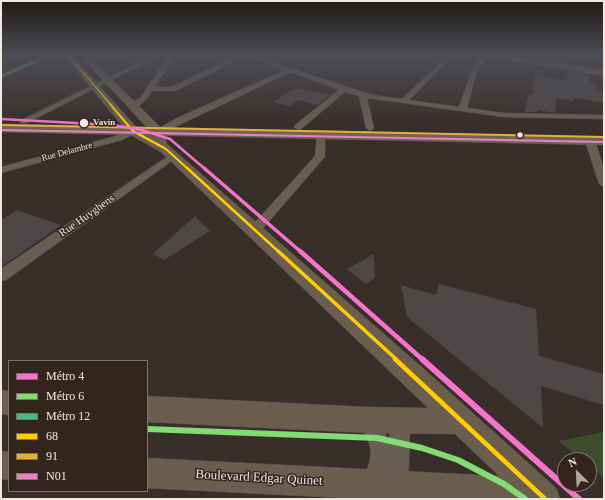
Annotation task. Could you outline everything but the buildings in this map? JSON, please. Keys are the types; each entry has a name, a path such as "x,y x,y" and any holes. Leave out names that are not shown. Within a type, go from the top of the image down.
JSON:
{"main road":[{"path":"90,79 130,127"},
{"path":"107,80 132,105 161,139 255,230 415,377 541,496"},
{"path":"1,120 130,127 161,139 321,135 597,141"},
{"path":"161,139 173,124 604,132"},
{"path":"1,128 130,127"},
{"path":"148,410 367,420 460,421"},
{"name":"Boulevard Edgar Quinet","path":"148,473 388,490 541,496"}],"street":[{"path":"132,105 143,100 156,79"},
{"path":"150,89 172,89 192,79"},
{"path":"173,124 270,79"},
{"path":"317,79 363,95 462,110 504,115 604,117"},
{"path":"404,101 426,79"},
{"path":"462,110 472,79"},
{"path":"24,121 107,80"},
{"path":"298,127 344,89"},
{"path":"363,95 370,128"},
{"name":"Rue Delambre","path":"1,170 119,138 130,127"},
{"path":"255,230 320,157 321,135"},
{"name":"Rue Huyghens","path":"1,276 161,139"},
{"path":"597,141 604,184"},
{"path":"367,420 380,441 381,452 379,464 388,490"},
{"path":"388,490 400,421"}],"green space":[{"path":"604,432 604,478 597,472 597,452 572,452 559,441"}],"metro line":[{"name":"4","path":"1,119 113,125 142,130 170,139 257,213 579,499"},
{"name":"6","path":"148,429 377,438 422,448 458,460 504,484 525,499"}],"transit line":[{"name":"68","path":"89,79 133,131 166,149 415,377 460,421 545,499"},
{"name":"91","path":"1,125 604,137"},
{"name":"N01","path":"1,130 604,142"}],"place":[{"name":"Vavin","path":"84,123"}]}
